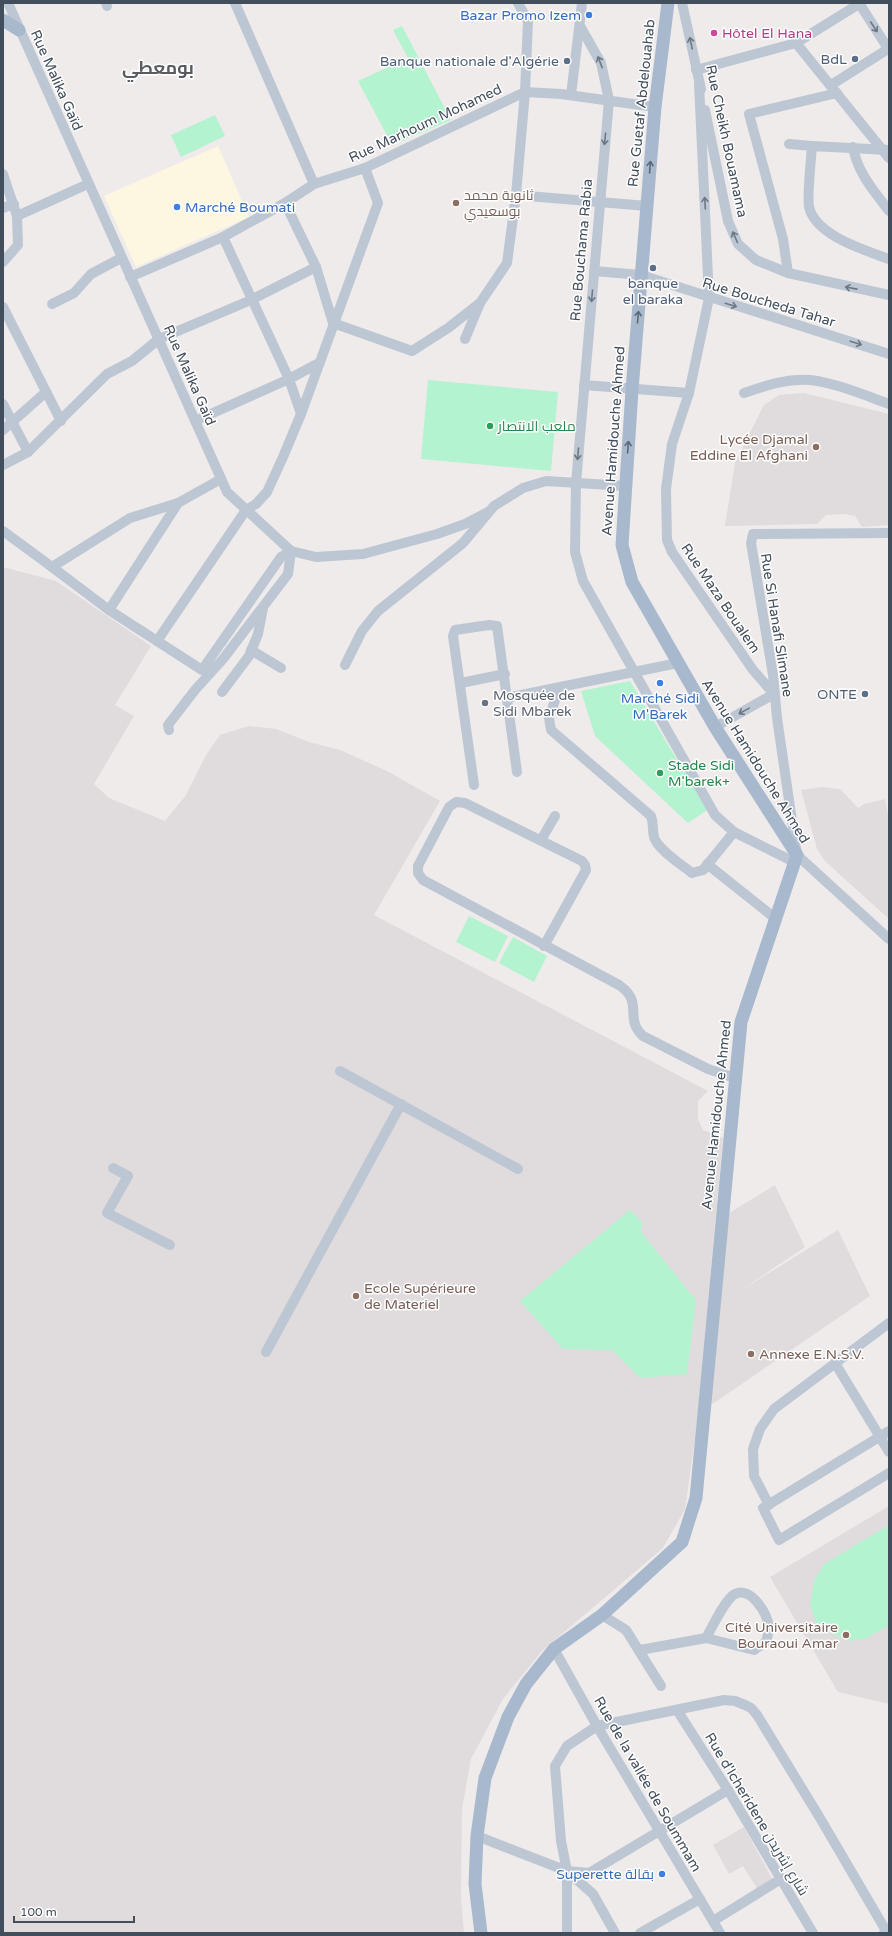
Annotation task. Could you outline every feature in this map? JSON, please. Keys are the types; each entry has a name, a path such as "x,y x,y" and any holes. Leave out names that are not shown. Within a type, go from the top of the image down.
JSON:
{"main road":[{"name":"Rue Guetaf Abdelouahab","path":"647,206 654,107 668,3"},
{"path":"3,20 19,30"},
{"name":"Avenue Hamidouche Ahmed","path":"481,1933 475,1884 477,1836 485,1778 508,1717 526,1684 554,1649 602,1615 682,1542 696,1498 741,1022 795,859 715,727 632,582 622,546 632,390 647,206"}],"street":[{"name":"Rue Malika Gaïd","path":"8,3 227,492 292,551 316,557 363,554 437,534 465,524 488,512"},
{"path":"235,3 314,184"},
{"path":"465,339 480,304 507,263 516,195 525,92 528,21 518,3"},
{"path":"571,96 582,3"},
{"name":"Rue Cheikh Bouamama","path":"682,3 728,221 738,244 756,260 788,273 889,295"},
{"path":"696,70 796,43 859,3 889,49 834,89 749,114 759,142 783,239 788,273"},
{"name":"Rue Bouchama Rabia","path":"580,26 601,63 609,100 599,201 576,483 575,552 583,581 715,815 734,832 795,859 889,939"},
{"path":"796,43 885,150 889,158"},
{"name":"Rue Maza Boualem","path":"699,83 710,298 689,394 672,444 666,489 667,540 672,552 753,670 774,694"},
{"path":"525,92 609,100 654,107"},
{"name":"Rue Marhoum Mohamed","path":"130,277 223,237 285,203 314,184 365,168 525,92"},
{"path":"789,144 885,150"},
{"path":"812,146 809,208 818,222 844,242 889,259"},
{"path":"853,147 855,160 864,176 889,211"},
{"path":"157,641 246,510 256,504 267,492 301,414 378,203 365,168"},
{"path":"3,174 17,216 18,245 3,262"},
{"path":"17,216 88,184"},
{"path":"516,195 647,206"},
{"path":"285,203 316,267 333,323"},
{"path":"3,208 14,204"},
{"path":"223,237 289,379 301,414"},
{"path":"52,304 74,293 91,274 121,258"},
{"path":"3,465 28,452 107,374 132,362 159,340 251,300 316,267"},
{"name":"Rue Boucheda Tahar","path":"594,272 641,275 889,354"},
{"path":"333,323 412,351 448,328 480,304"},
{"path":"3,307 61,421"},
{"path":"195,421 289,379 319,363"},
{"path":"744,394 783,382 810,380 842,388 889,404"},
{"path":"584,385 689,394"},
{"path":"3,430 46,392"},
{"path":"3,404 28,452"},
{"path":"52,567 130,518 178,503 221,479"},
{"path":"345,665 362,631 378,611 463,543 488,512 500,503 529,486 546,481 625,486"},
{"path":"109,610 178,503"},
{"path":"3,531 109,610 202,670 281,557 292,551"},
{"name":"Rue Si Hanafi Slimane","path":"795,859 774,694 773,675 752,551 753,534 889,533"},
{"path":"169,730 168,725 195,690 223,659 288,574 292,551"},
{"path":"222,692 252,650 258,634 264,606"},
{"path":"474,784 461,683 453,636 455,630 489,625 497,626 505,674 506,698 517,772"},
{"path":"252,650 282,668"},
{"path":"506,698 678,663"},
{"path":"461,683 505,674"},
{"path":"559,688 549,718 551,730 651,816 654,825 654,837 659,846 692,873 703,870 734,832"},
{"path":"715,727 774,694"},
{"path":"544,946 586,870 585,865 582,861 490,814 465,803 456,802 449,806 418,866 418,873 423,880 628,992 634,1005 633,1020 637,1029 644,1036 708,1069 735,1078"},
{"path":"541,840 555,816"},
{"path":"707,864 776,919"},
{"path":"340,1071 518,1169"},
{"path":"266,1352 401,1104"},
{"path":"113,1168 128,1176 107,1214 170,1244"},
{"path":"769,1505 754,1476 753,1449 760,1429 774,1409 889,1323"},
{"path":"835,1363 889,1452"},
{"path":"889,1431 763,1508 779,1540 889,1473"},
{"path":"640,1650 706,1638 754,1650 766,1642 769,1626 760,1606 751,1595 745,1592 734,1594 706,1638"},
{"path":"602,1615 626,1630 640,1650 661,1686"},
{"name":"Rue de la vallée de Soummam","path":"554,1649 597,1726 720,1933"},
{"path":"567,1933 567,1871 561,1841 555,1766 567,1746 597,1726 724,1700 735,1701 751,1708 820,1818 884,1929 884,1933"},
{"name":"Rue d'Icheridene شارع إشريدن","path":"677,1710 728,1790 813,1933"},
{"path":"477,1836 567,1871 588,1873 728,1790"},
{"path":"567,1871 593,1894 615,1933"},
{"path":"713,1921 780,1879"},
{"path":"640,1933 700,1899"}],"shaded area":[{"name":"Marché Boumati","path":"218,146 249,217 136,267 104,196"},
{"name":"Lycée Djamal Eddine El Afghani","path":"804,393 889,414 889,525 862,527 855,516 845,514 826,515 817,524 725,526 735,463 764,405 779,395"},
{"name":"Ecole Supérieure de Materiel","path":"3,567 56,581 151,646 115,705 134,716 94,784 109,798 165,821 186,795 206,755 220,735 249,726 276,729 309,742 340,750 387,771 440,801 374,915 708,1091 698,1101 698,1119 703,1130 723,1138 696,1432 685,1509 663,1548 542,1651 503,1699 471,1759 462,1809 461,1896 464,1933 3,1933"},
{"path":"822,787 840,789 858,808 864,804 885,799 889,820 889,919 825,861 817,849 801,790"},
{"name":"Annexe E.N.S.V.","path":"775,1185 805,1247 740,1291 838,1230 870,1296 711,1405 729,1213"},
{"name":"Cité Universitaire Bouraoui Amar","path":"889,1506 889,1704 838,1692 770,1577"},
{"path":"744,1827 774,1882 758,1890 743,1866 729,1874 713,1845"}],"green space":[{"path":"402,26 451,120 392,145 358,81 408,58 393,30"},
{"path":"215,115 225,136 181,157 171,135"},
{"name":"ملعب الانتصار","path":"428,380 558,392 551,471 421,459"},
{"name":"Stade Sidi M'barek+","path":"630,681 707,810 688,823 595,736 581,691"},
{"path":"469,916 508,936 495,962 456,942"},
{"path":"513,937 547,956 534,982 499,963"},
{"path":"630,1210 642,1222 641,1232 696,1300 687,1374 640,1378 612,1350 563,1349 520,1301"},
{"path":"889,1525 889,1625 867,1638 848,1641 829,1632 816,1622 810,1605 814,1581 824,1564"}],"place":[{"name":"Bazar Promo Izem","path":"589,15"},
{"name":"Hôtel El Hana","path":"714,33"},
{"name":"BdL","path":"855,59"},
{"name":"Banque nationale d'Algérie","path":"567,61"},
{"name":"ثانوية محمد بوسعيدي","path":"456,203"},
{"name":"Marché Boumati","path":"177,207"},
{"name":"banque el baraka","path":"653,268"},
{"name":"ملعب الانتصار","path":"490,426"},
{"name":"Lycée Djamal Eddine El Afghani","path":"816,447"},
{"name":"Marché Sidi M'Barek","path":"660,683"},
{"name":"ONTE","path":"865,694"},
{"name":"Mosquée de Sidi Mbarek","path":"485,703"},
{"name":"Stade Sidi M'barek+","path":"660,773"},
{"name":"Ecole Supérieure de Materiel","path":"356,1296"},
{"name":"Annexe E.N.S.V.","path":"751,1354"},
{"name":"Cité Universitaire Bouraoui Amar","path":"846,1635"},
{"name":"Superette بقالة","path":"662,1874"}],"district":[{"name":"بومعطي","path":"158,68"}]}
